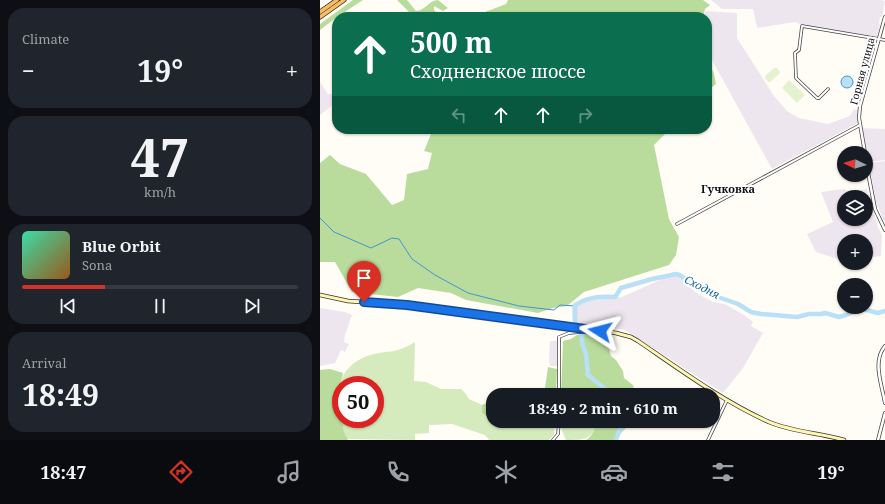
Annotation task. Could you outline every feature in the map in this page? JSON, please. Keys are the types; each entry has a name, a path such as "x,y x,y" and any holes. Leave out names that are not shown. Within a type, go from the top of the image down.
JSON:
{"highway":[{"path":"320,12 337,0"},
{"path":"320,17 344,0"}],"main road":[{"path":"320,295 353,302 407,305 568,326 584,330 595,330 624,335 635,339 727,400 769,422 844,440"}],"street":[{"name":"Горная улица","path":"863,146 860,125 860,106 885,17"},
{"path":"828,89 819,98 817,98 796,78 795,53 799,50 802,26 885,40"},
{"path":"677,224 860,125"},
{"path":"870,182 875,209 885,230"},
{"path":"559,388 559,337 584,330"},
{"path":"885,346 880,353 879,363 885,403"},
{"path":"708,440 727,400"},
{"path":"878,440 885,413"},
{"path":"553,440 558,434 558,428"}],"shaded area":[{"path":"711,0 885,1 882,17 880,17 877,37 802,25 795,22 757,28 753,9 722,9"},
{"path":"705,11 737,13 737,38 774,96 787,111 799,118 828,124 850,116 854,109 857,110 858,123 772,169 712,60 712,12"},
{"path":"320,82 328,94 332,94 332,106 320,115"},
{"path":"862,128 885,129 885,160 873,162 873,146 866,146"},
{"path":"885,161 885,223 876,203 872,182 873,162"},
{"path":"837,190 837,226 873,226 873,210 882,235 881,256 873,257 873,234 837,234 837,259 816,252 807,234 833,222 821,192"},
{"path":"672,272 682,273 686,283 695,292 713,302 725,304 744,315 753,322 751,326 763,333 743,368 723,393 720,391 720,388 715,388 625,330 573,324 573,302 622,297 660,280"},
{"path":"320,308 345,312 352,315 345,335 344,342 349,344 345,352 341,350 335,363 320,366"},
{"path":"550,341 557,341 557,366 550,366"}],"green space":[{"path":"353,0 363,0 345,12 336,12"},
{"path":"397,0 407,0 416,11 419,11 435,0 438,0 448,8 443,11 434,6 434,10 436,12 409,12"},
{"path":"508,0 703,0 710,5 705,9 704,12 485,12 506,4"},
{"path":"332,15 332,21 320,30 320,24"},
{"path":"774,68 777,68 780,72 770,82 768,82 765,76"},
{"path":"712,69 714,74 716,84 712,87"},
{"path":"789,80 805,95 797,103 782,88"},
{"path":"431,134 665,134 654,145 669,219 679,237 676,255 669,265 584,292 567,306 553,308 538,313 466,300 451,293 418,288 398,297 352,292 335,262 320,262 320,163 330,155 340,164 366,174 392,205 404,200 407,174 428,169 432,153 424,151"},
{"path":"591,334 597,336 602,341 607,340 611,356 616,360 623,371 624,378 633,385 634,388 561,388 563,341 571,339 577,335"},
{"path":"415,342 414,381 426,382 441,389 461,389 469,399 482,405 482,413 486,417 486,428 554,428 554,435 549,440 489,440 485,435 452,424 429,425 429,433 415,434 415,440 347,439 343,428 384,428 384,376 344,376 347,370 366,356 398,350"},
{"path":"548,367 557,369 556,388 545,388"},
{"path":"330,369 343,373 342,376 332,376 332,428 343,428 348,440 320,440 320,370"},
{"path":"486,403 486,416 482,413 482,405"},
{"path":"562,428 595,428 587,438 578,440 566,440"},
{"path":"626,428 615,440 586,440 592,434 594,429"}],"water":[{"path":"845,76 849,76 853,82 849,88 845,88 841,84 841,80"}],"waterway":[{"path":"320,218 334,232 371,248 392,238 399,239 412,259 435,275 468,293 519,306 554,310 560,305 575,306"},
{"name":"Сходня","path":"604,388 588,375 586,354 582,343 582,337 575,321 575,306 579,303 594,298 615,297 621,288 652,279 677,274 718,297 738,304 751,312 761,314 797,317 809,314 825,313 839,317 858,309 878,313 885,311"},
{"name":"Сходня","path":"616,440 621,428"}],"district":[{"name":"Гучковка","path":"728,189"}],"route":[{"path":"364,302 407,305 600,331"}]}
